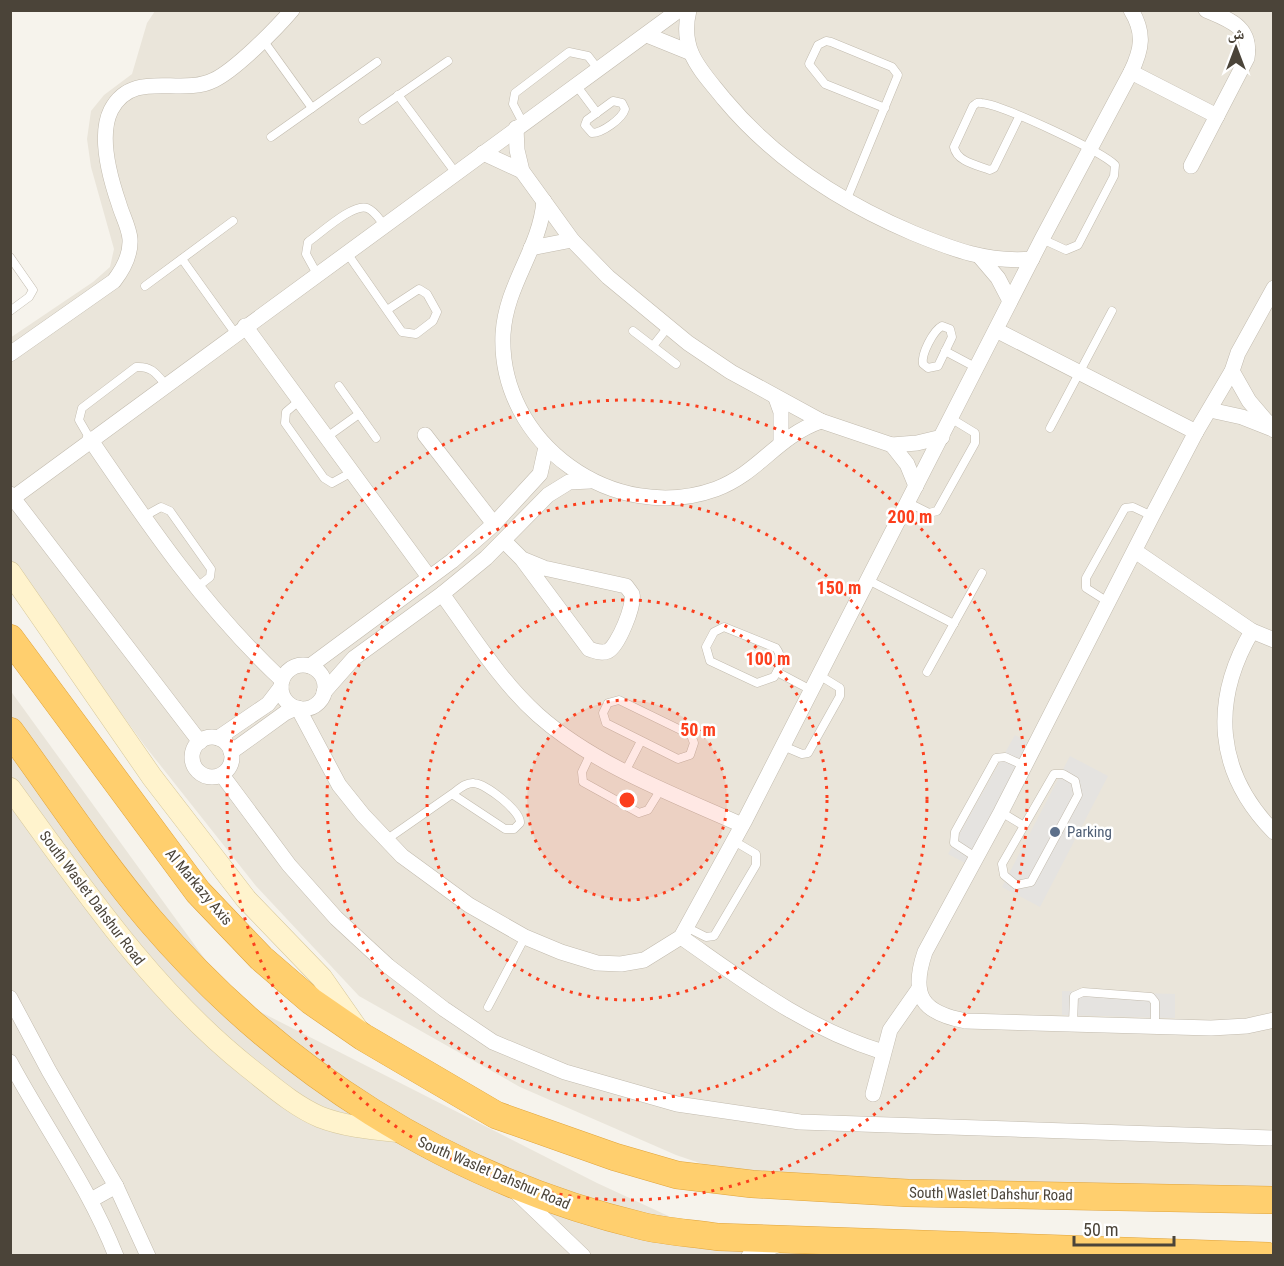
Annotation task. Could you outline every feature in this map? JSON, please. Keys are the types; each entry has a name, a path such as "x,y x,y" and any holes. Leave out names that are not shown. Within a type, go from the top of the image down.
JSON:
{"highway":[{"name":"Al Markazy Axis","path":"10,638 198,892 261,958 311,1001 438,1084"},
{"path":"10,731 122,886 216,990 323,1080 401,1132"},
{"name":"South Waslet Dahshur Road","path":"438,1084 496,1115 615,1157 677,1175 752,1184 908,1193 1274,1200"},
{"name":"South Waslet Dahshur Road","path":"401,1132 504,1180 573,1208 644,1227 718,1237 1269,1256"}],"main road":[{"path":"10,572 152,777 246,899 322,978 363,1037"},
{"name":"South Waslet Dahshur Road","path":"10,788 129,950 176,1002 236,1058 287,1098 321,1117 353,1126 401,1132"}],"street":[{"path":"10,354 114,281 123,268 129,254 130,239 113,183 106,125 111,110 121,97 134,88 149,84 182,88 200,86 216,79 263,40 292,10"},
{"path":"200,742 12,496 679,10"},
{"path":"689,10 687,26 689,52"},
{"path":"90,439 143,517 196,588 282,684 285,700 297,708 339,785 386,840 439,886 525,937 588,960 621,964 644,960 684,933 909,503 1042,239 1131,72 1140,53 1142,38 1139,23 1131,10"},
{"path":"1191,166 1247,58 1249,47 1240,27 1206,10"},
{"path":"647,34 689,52 744,122 794,166 846,201 899,227 981,258 1032,259"},
{"path":"1131,72 1216,116"},
{"path":"520,126 517,150 522,171 572,240 608,277 668,327 731,372 821,421 892,445 917,443 942,437"},
{"path":"483,153 522,171"},
{"path":"544,201 540,225 510,294 503,332 503,350 505,368 515,400 546,447 560,460 591,482 619,493 640,497 680,498 732,482 749,472 793,432 821,421"},
{"path":"531,248 572,240"},
{"path":"981,258 998,278 1010,301"},
{"path":"1274,288 1238,353 1232,371 1196,432 1152,516 977,858 925,952 919,969 918,990 923,1002 933,1011 946,1017 993,1023 1231,1028 1274,1020"},
{"path":"240,330 300,400 429,577"},
{"path":"996,330 1196,432"},
{"path":"1232,371 1249,401 1273,430"},
{"path":"776,398 782,412 782,441"},
{"path":"1210,410 1242,417 1273,430"},
{"path":"425,435 494,524"},
{"path":"892,445 907,464 916,486"},
{"path":"218,738 268,704 290,669 296,666 310,666 429,577 494,524 540,474 546,447"},
{"path":"231,752 280,716 297,708 312,707 354,658 442,594 504,541 559,486 569,482 591,482"},
{"path":"504,541 522,559 589,649 600,653 610,650 618,641 632,602 632,593 626,586 544,568 522,559"},
{"path":"1135,551 1252,631 1274,640"},
{"path":"442,594 519,696 557,731 591,753 742,825"},
{"path":"1252,631 1238,655 1228,683 1224,728 1235,777 1246,799 1274,832"},
{"path":"310,666 324,679 324,692"},
{"path":"209,738 218,738 227,743 231,752 231,762 222,775 212,777 197,771 192,756 200,742 209,738"},
{"path":"222,775 297,874 336,918 388,966 444,1009 493,1042 565,1072 677,1104 800,1122 1274,1138"},
{"path":"684,933 799,1018 835,1036 882,1052"},
{"path":"873,1094 882,1052 890,1030 918,990"},
{"path":"10,998 49,1071 116,1186 148,1256"},
{"path":"10,1062 57,1147 91,1200 116,1256"},
{"path":"504,1180 583,1256"},
{"path":"91,1200 116,1186"},
{"path":"749,1256 792,1239"}],"lane":[{"path":"263,40 312,108"},
{"path":"846,201 897,80 896,70 831,42 818,45 809,64 820,80 885,108"},
{"path":"520,126 513,104 515,93 569,52 588,56 598,69"},
{"path":"363,120 448,61"},
{"path":"271,137 377,62"},
{"path":"576,85 597,113"},
{"path":"399,95 455,172"},
{"path":"613,101 619,101 624,106 623,114 599,132 592,133 586,123 597,113 613,101"},
{"path":"1019,117 994,168 990,170 959,158 955,152 954,147 973,106 978,103 1019,117 1089,149 1115,165 1114,176 1075,248 1066,250 1042,239"},
{"path":"317,274 306,254 308,242 355,207 374,211 384,225"},
{"path":"145,286 233,221"},
{"path":"346,252 402,332 411,335 433,321 437,312 427,294 419,289 387,310"},
{"path":"10,257 33,290 30,297 10,311"},
{"path":"182,259 240,330"},
{"path":"1050,428 1112,311"},
{"path":"942,326 950,329 953,334 945,351 935,368 928,369 923,364 922,358 936,331 942,326"},
{"path":"653,346 668,327"},
{"path":"633,331 676,364"},
{"path":"945,351 977,368"},
{"path":"90,439 79,420 82,408 136,367 154,371 165,384"},
{"path":"339,386 376,438"},
{"path":"300,400 286,412 285,423 324,478 332,483 352,472"},
{"path":"327,437 359,414"},
{"path":"909,503 929,513 937,511 975,443 975,433 952,419"},
{"path":"143,517 161,507 170,511 211,569 210,577 196,588"},
{"path":"1108,602 1086,588 1086,578 1125,508 1133,507 1152,516"},
{"path":"927,672 982,573"},
{"path":"868,580 954,624"},
{"path":"724,627 730,628 776,648 781,660 777,672 769,681 757,683 710,661 706,646 714,632 724,627"},
{"path":"777,672 811,690"},
{"path":"783,746 802,754 808,753 840,696 840,688 819,675"},
{"path":"619,700 691,735 694,743 690,755 678,759 642,741 606,723 603,713 608,703 619,700"},
{"path":"626,770 642,741"},
{"path":"591,753 582,772 583,782 639,813 651,806 661,788"},
{"path":"977,858 954,843 955,832 996,758 1005,757 1025,766"},
{"path":"1063,774 1075,781 1078,795 1031,882 1022,885 1007,879 1002,864 1024,826 1050,777 1063,774"},
{"path":"386,840 452,794 468,783 481,784 515,809 520,823 514,829 505,829 452,794"},
{"path":"1001,812 1024,826"},
{"path":"684,933 706,937 718,933 756,865 756,854 734,841"},
{"path":"488,1007 525,937"},
{"path":"1073,1024 1074,996 1083,992 1151,997 1155,1002 1155,1025"}],"shaded area":[{"path":"155,11 1273,11 1273,1190 735,1175 676,1155 520,1087 359,996 256,886 145,746 11,562 10,338 93,282 110,267 114,249 91,167 87,139 91,111 104,95 132,74 147,23"},
{"path":"10,690 233,998 597,1183 703,1232 989,1255 11,1255"},
{"path":"1015,735 1034,746 967,864 948,854"},
{"name":"Parking","path":"1070,756 1108,776 1040,907 1002,887"},
{"path":"1062,991 1175,994 1175,1018 1062,1015"}],"place":[{"name":"Parking","path":"1055,832"}]}
